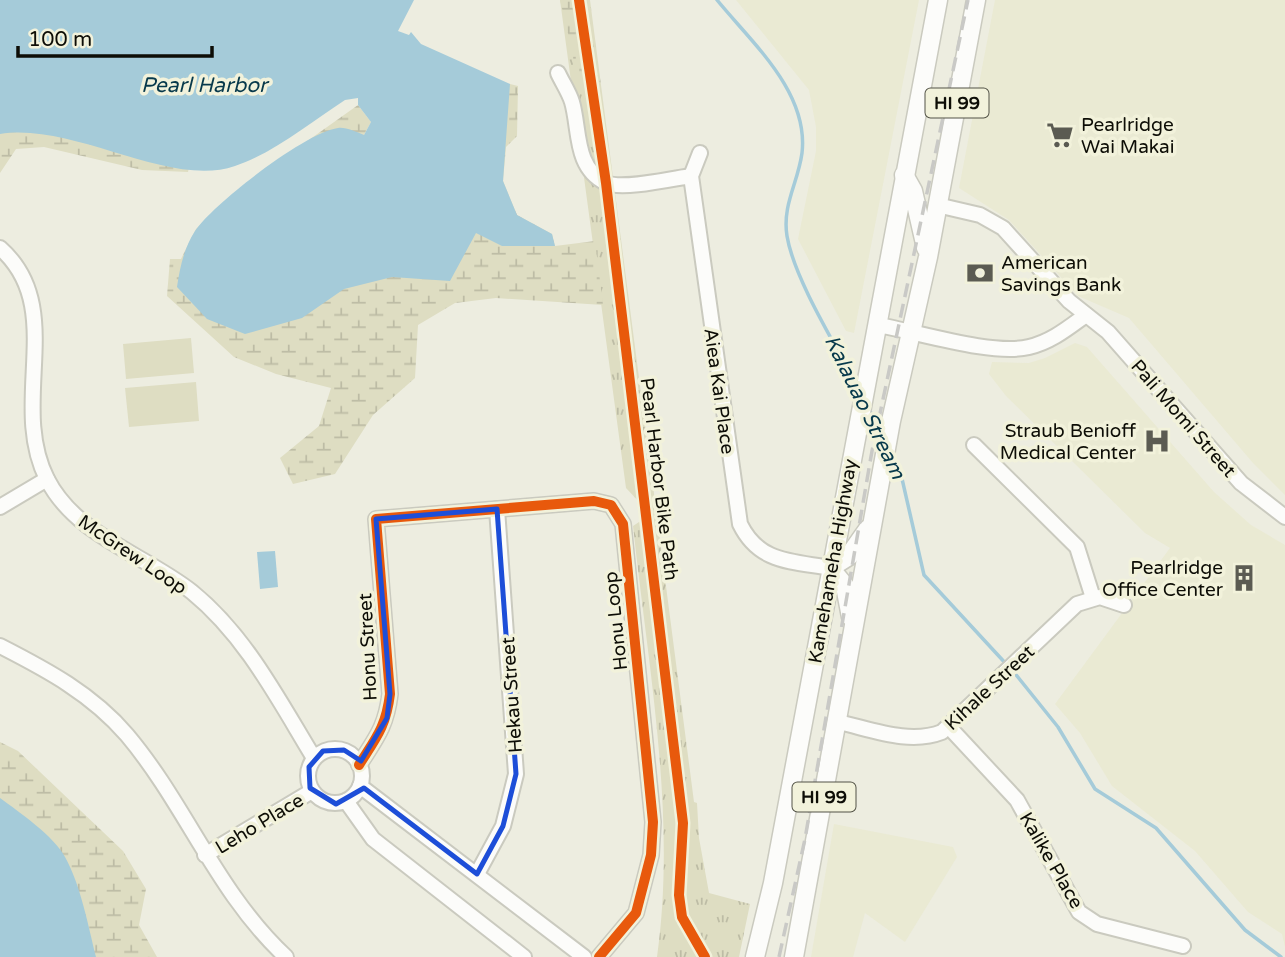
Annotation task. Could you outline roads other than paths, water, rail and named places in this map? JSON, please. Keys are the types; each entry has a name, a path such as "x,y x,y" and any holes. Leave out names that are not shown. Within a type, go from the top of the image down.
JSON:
{"main road":[{"name":"Kamehameha Highway","path":"755,957 775,871 938,0"},
{"name":"Kamehameha Highway","path":"794,957 891,421 928,257 976,0"},
{"path":"908,153 924,188 937,205"},
{"path":"904,175 913,191 928,257"},
{"path":"853,638 848,596 840,577 830,568 855,549 874,517"}],"street":[{"path":"558,72 572,100 580,153 589,169 606,183 624,185 691,176"},
{"name":"Aiea Kai Place","path":"700,153 691,176 740,524 757,549 771,557 830,568"},
{"name":"Pali Momi Street","path":"937,205 972,212 995,222 1013,238 1069,301 1108,332 1241,483 1285,517"},
{"name":"McGrew Loop","path":"0,248 18,265 29,286 35,316 33,433 47,479 69,511 98,534 155,565 192,593 233,632 314,758"},
{"path":"878,325 988,347 1018,349 1050,340 1086,315"},
{"path":"974,445 1077,547 1093,598 1111,599 1125,605"},
{"path":"0,507 47,479"},
{"name":"Honu Loop","path":"376,519 594,501 611,505 623,524 653,822 652,844 644,891 636,913 599,957"},
{"name":"Hekau Street","path":"477,874 503,825 516,774 497,509"},
{"name":"Honu Street","path":"359,765 379,737 387,718 390,694 376,519"},
{"name":"Kihale Street","path":"838,722 918,738 949,727 1071,609 1093,598"},
{"path":"0,646 54,673 111,719 148,761 245,915 286,957"},
{"name":"Kalike Place","path":"949,727 1017,800 1079,912 1097,923 1184,946"},
{"path":"344,750 359,765 360,786 346,801 325,802 312,791 307,778 314,758 323,751 344,750"},
{"path":"360,786 584,957"},
{"name":"Leho Place","path":"205,855 312,791"},
{"path":"346,801 373,839 524,957"}],"water":[{"name":"Pearl Harbor","path":"0,0 414,0 398,31 409,35 411,32 421,44 510,84 503,181 517,215 552,234 555,246 502,246 476,233 450,281 392,277 344,289 302,318 245,334 207,319 177,287 183,258 195,231 240,187 305,142 323,132 338,128 364,135 371,122 358,105 358,98 345,100 278,145 250,160 209,171 152,163 59,137 29,133 0,134"},
{"path":"275,551 278,587 260,589 257,552"},
{"path":"0,798 45,833 65,857 80,893 96,957 0,957"}],"waterway":[{"name":"Kalauao Stream","path":"717,0 775,70 797,109 802,131 802,153 788,204 787,236 807,293 859,389"},
{"name":"Kalauao Stream","path":"869,409 881,433"},
{"name":"Kalauao Stream","path":"892,456 900,470 924,575 1008,666"},
{"name":"Kalauao Stream","path":"1013,671 1058,727 1095,789 1156,828 1245,930 1281,957"}],"railway":[{"path":"779,957 805,839 872,451 968,0"}],"place":[{"name":"Pearlridge Wai Makai","path":"1060,135"},
{"name":"American Savings Bank","path":"980,273"},
{"name":"Straub Benioff Medical Center","path":"1157,441"},
{"name":"Pearlridge Office Center","path":"1244,578"}]}
